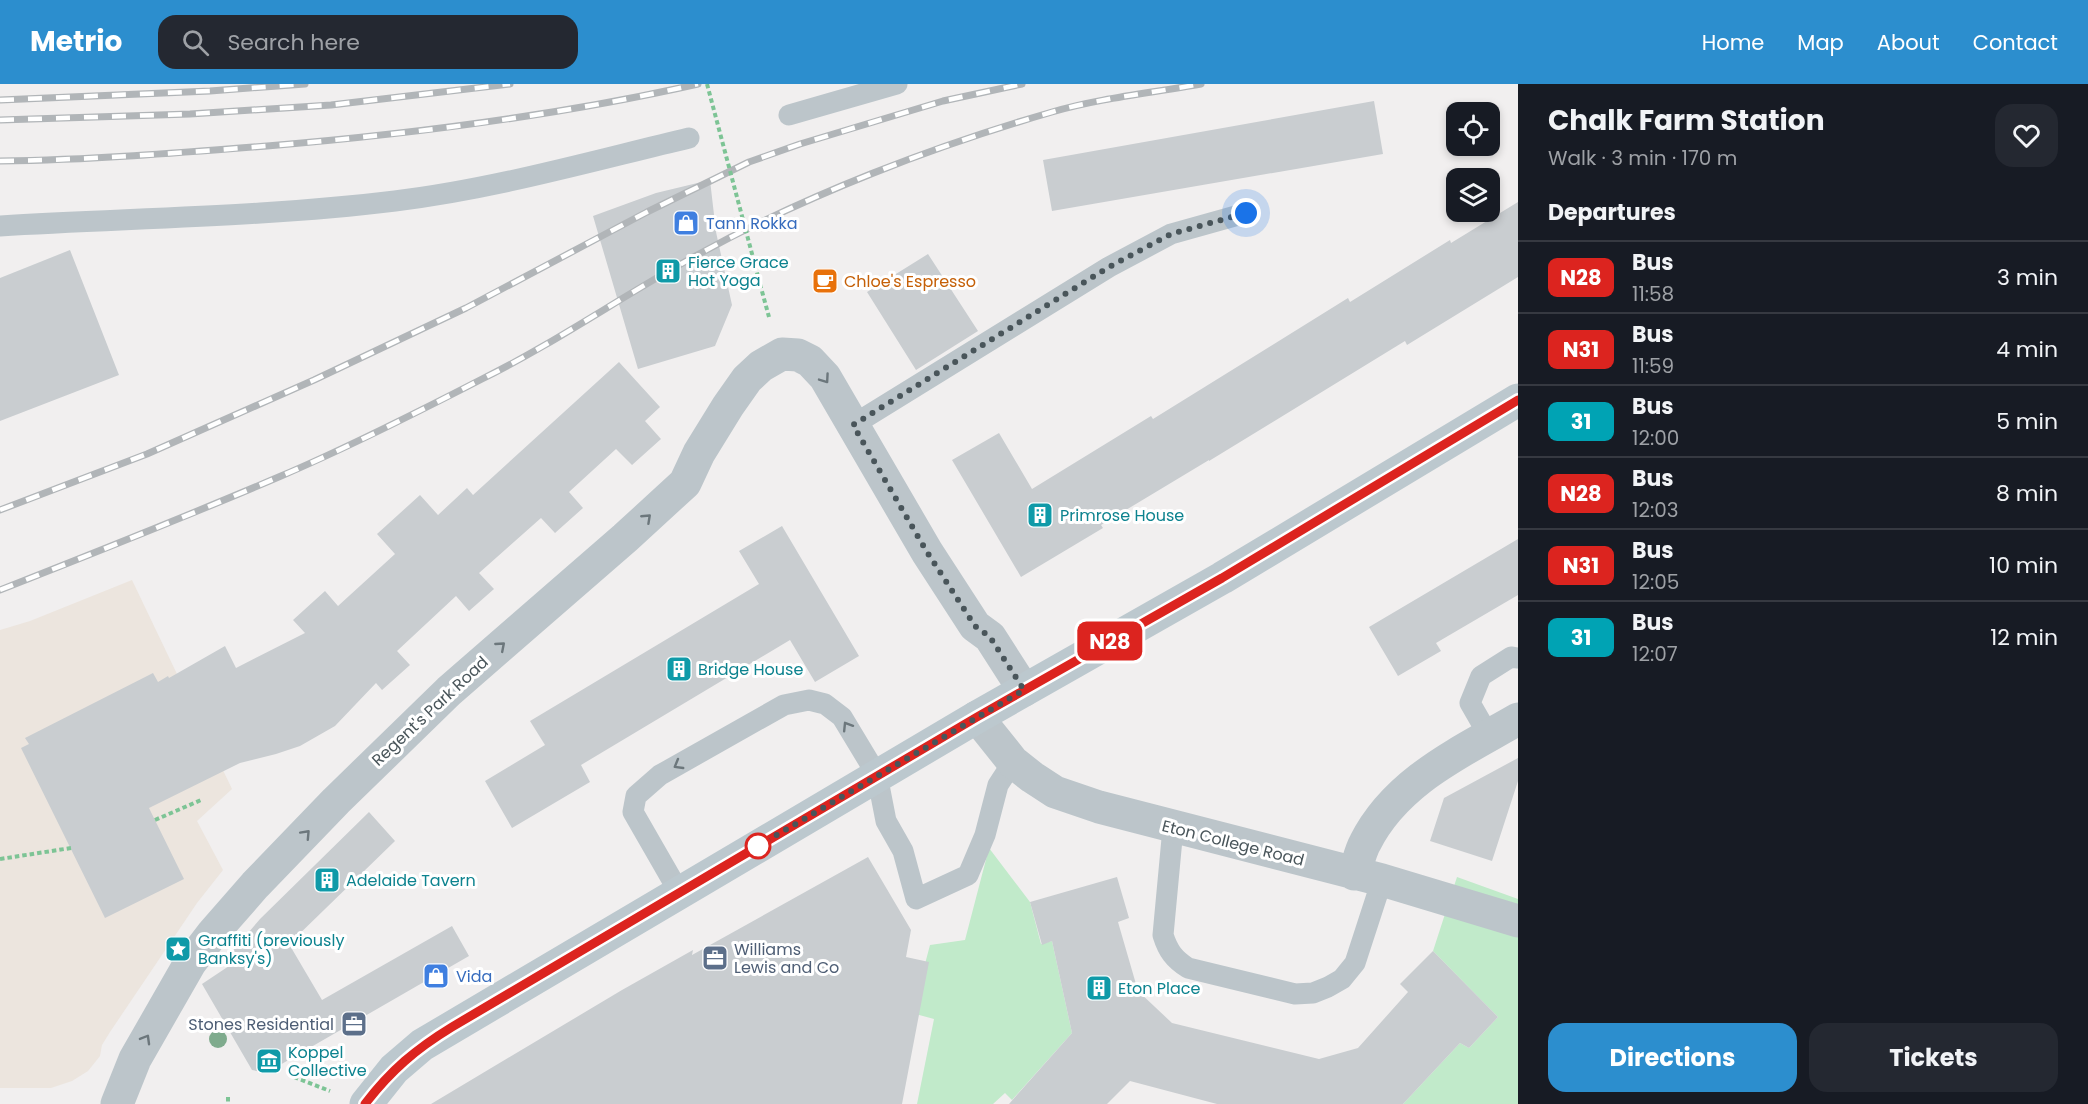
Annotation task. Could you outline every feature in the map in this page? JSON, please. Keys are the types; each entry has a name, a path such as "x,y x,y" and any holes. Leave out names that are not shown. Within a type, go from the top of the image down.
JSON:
{"main road":[{"path":"366,1104 394,1069 422,1045 977,717 1222,578 1518,400"}],"street":[{"name":"Regent's Park Road","path":"117,1104 135,1059 190,963 213,933 255,885 363,773 449,691 626,538 685,483 699,453 747,379 761,366 782,354 805,357 816,366 841,402 853,425"},
{"path":"853,425 927,552 975,626 990,637 1024,690"},
{"name":"Eton College Road","path":"977,717 1013,762 1055,792 1173,828 1368,877 1518,921"},
{"path":"1368,877 1364,844 1397,798 1425,774 1518,719"}],"lane":[{"path":"789,115 897,84"},
{"path":"0,226 286,211 398,201 544,173 688,138"},
{"path":"853,425 1109,267 1171,234 1246,213"},
{"path":"1489,736 1470,703 1481,676 1511,657 1518,658"},
{"path":"679,892 633,812 636,796 660,775 784,705 809,700 825,704 842,717 877,776 886,821 903,851 916,899 968,875 985,835 998,785 1013,762"},
{"path":"1173,828 1163,935 1167,948 1176,960 1188,968 1295,994 1313,993 1328,987 1342,979 1355,963 1368,877"}],"path":[{"path":"707,84 760,284"},
{"path":"155,820 201,800"},
{"path":"0,859 71,848"},
{"path":"294,1077 330,1091"},
{"path":"228,1097 228,1104"}],"shaded area":[{"path":"132,580 232,789 197,821 223,870 197,903 110,1032 102,1045 100,1056 88,1071 72,1081 51,1088 0,1088 0,630 30,621"}],"green space":[{"path":"989,848 1030,902 1041,944 1052,941 1072,1033 1012,1100 1005,1093 993,1104 917,1104 934,1019 912,1013 930,945 965,940"},
{"path":"1457,877 1518,899 1518,1104 1403,1104 1460,1043 1469,1048 1498,1017 1433,951"}],"building":[{"path":"1374,101 1383,154 1052,211 1043,160"},
{"name":"Fierce Grace Hot Yoga","path":"710,180 716,232 732,305 715,346 638,369 593,216 656,193"},
{"path":"1518,202 1518,277 1407,345 1405,341 1101,525 1103,528 1021,577 952,460 999,433 1032,489 1151,416 1153,419 1348,298 1350,302 1450,240 1451,243 1485,222 1500,222 1500,213"},
{"path":"70,250 119,375 0,421 0,278"},
{"path":"928,254 978,331 916,370 867,292"},
{"path":"619,362 660,407 645,421 661,439 632,465 616,449 569,492 583,508 555,533 541,518 479,573 494,589 469,611 456,596 397,651 410,665 382,690 376,683 335,726 300,746 240,763 149,808 184,879 105,918 21,748 29,744 25,738 153,673 158,682 168,676 169,678 225,646 236,668 305,633 293,620 325,591 338,606 395,554 377,534 420,495 438,515 467,488 473,495"},
{"name":"Bridge House","path":"782,526 859,656 815,682 790,640 581,765 590,782 512,828 485,781 545,745 530,721 759,584 739,551"},
{"path":"1518,539 1518,595 1436,643 1441,651 1398,676 1369,627"},
{"path":"1518,758 1518,781 1492,861 1430,841 1444,798"},
{"path":"369,812 395,841 289,944 322,1000 452,926 469,956 266,1073 252,1070 202,984 235,962 230,954 260,919"},
{"path":"868,857 911,930 906,957 929,962 902,1104 431,1104 622,990 693,950 692,955"},
{"name":"Eton Place","path":"1117,877 1129,918 1118,922 1138,991 1172,1023 1319,1059 1358,1048 1408,992 1400,984 1433,951 1498,1017 1469,1048 1460,1043 1403,1104 1217,1104 1130,1081 1107,1104 1009,1104 1072,1033 1052,941 1042,945 1030,902"}],"railway":[{"path":"0,100 210,91 305,84"},
{"path":"0,120 190,114 331,105 510,84"},
{"path":"0,161 167,154 376,136 537,115 698,84"},
{"path":"0,510 147,454 314,380 466,308 647,212 749,162 800,144 943,101 1022,84"},
{"path":"0,590 211,505 357,442 510,365 644,285 740,232 827,192 917,156 1052,112 1107,99 1201,84"}],"bus line":[{"name":"N28","path":"365,1104 394,1069 422,1045 977,717 1222,578 1518,400"}],"place":[{"name":"Tann Rokka","path":"686,223"},
{"name":"Fierce Grace Hot Yoga","path":"668,271"},
{"name":"Chloe's Espresso","path":"825,281"},
{"name":"Primrose House","path":"1040,515"},
{"name":"Bridge House","path":"679,669"},
{"name":"Adelaide Tavern","path":"327,880"},
{"name":"Graffiti (previously Banksy's)","path":"178,949"},
{"name":"Williams Lewis and Co","path":"715,958"},
{"name":"Vida","path":"436,976"},
{"name":"Eton Place","path":"1099,988"},
{"name":"Stones Residential","path":"354,1024"},
{"name":"Koppel Collective","path":"269,1061"}],"route":[{"path":"758,846 1024,690 990,637 975,626 927,552 853,425 1109,267 1171,234 1246,213"}]}
